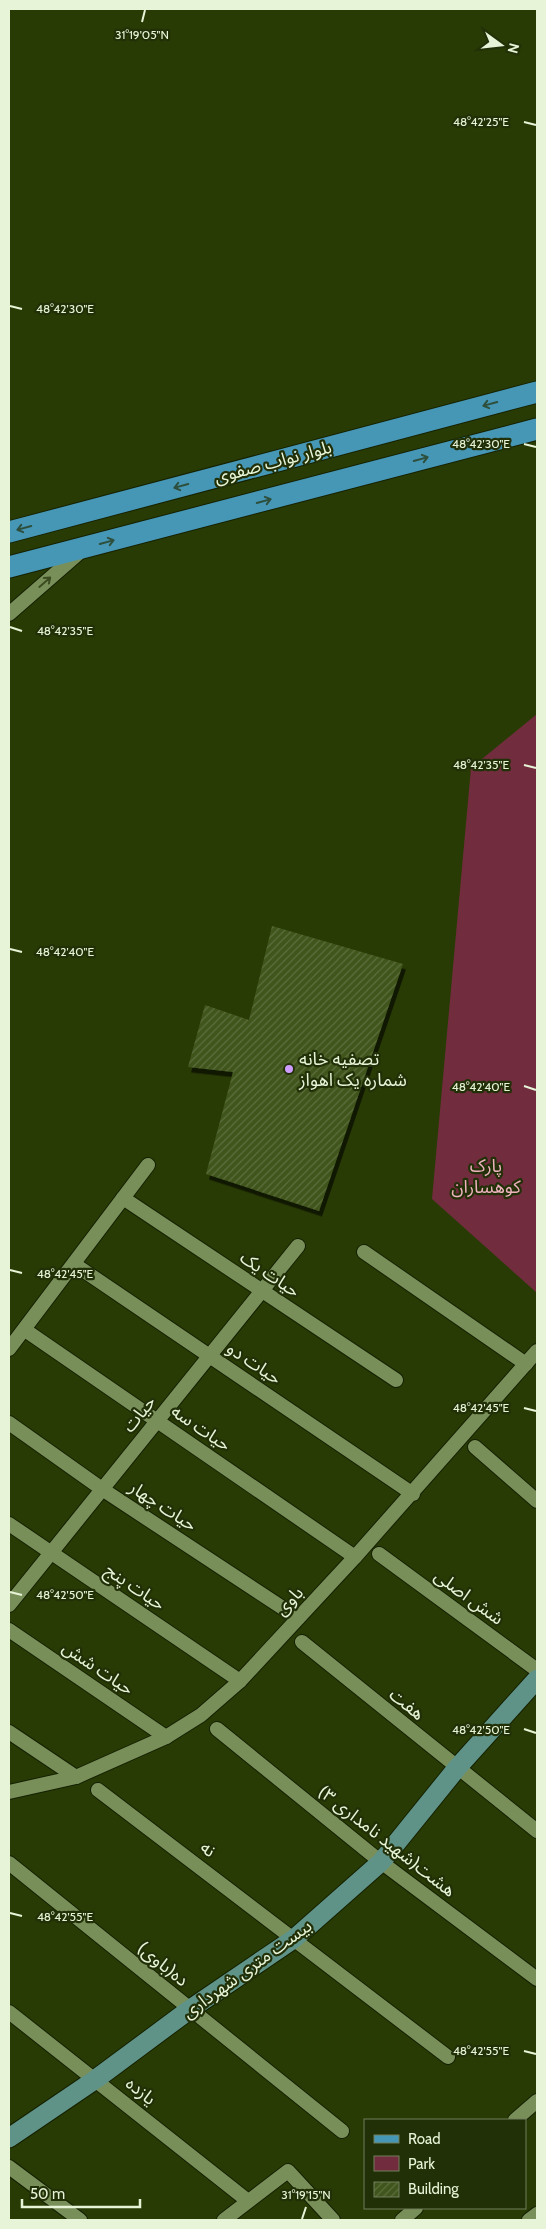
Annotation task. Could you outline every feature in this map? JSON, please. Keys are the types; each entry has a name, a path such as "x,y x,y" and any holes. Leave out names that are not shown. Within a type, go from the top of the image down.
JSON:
{"main road":[{"name":"بلوار نواب صفوی","path":"9,532 537,392"},
{"name":"بلوار نواب صفوی","path":"9,567 537,429"}],"street":[{"path":"9,614 84,548"},
{"path":"9,1349 148,1165"},
{"name":"حیات یک","path":"123,1198 396,1380"},
{"name":"حیات","path":"9,1605 298,1246"},
{"path":"364,1252 526,1364"},
{"name":"حیات دو","path":"74,1264 413,1494"},
{"name":"حیات سه","path":"25,1330 355,1557"},
{"name":"باوی","path":"9,1792 76,1777 166,1737 201,1715 240,1681 355,1557 413,1494 537,1351"},
{"name":"حیات چهار","path":"9,1423 102,1489 298,1618"},
{"path":"474,1446 537,1501"},
{"name":"حیات پنج","path":"9,1524 240,1681"},
{"name":"شش اصلی","path":"379,1554 537,1670"},
{"name":"حیات شش","path":"9,1630 166,1737"},
{"name":"هفت","path":"302,1642 537,1831"},
{"name":"بیست متری شهرداری","path":"9,2138 96,2079 189,2010 295,1938 381,1862 457,1768 537,1679"},
{"name":"هشت(شهید نامداری ۳)","path":"217,1729 381,1862 537,1979"},
{"path":"9,1732 76,1777"},
{"name":"نه","path":"98,1790 448,2056"},
{"name":"ده(باوی)","path":"9,1862 189,2010 342,2131"},
{"name":"یازده","path":"9,2012 248,2201"},
{"path":"517,2119 537,2101"},
{"path":"9,2167 80,2220"},
{"path":"224,2220 288,2171 333,2220"},
{"path":"402,2220 415,2209"},
{"path":"529,2220 537,2214"}],"green space":[{"name":"پارک کوهساران","path":"537,714 537,1293 432,1199 471,768"}],"building":[{"name":"تصفیه خانه شماره یک اهواز","path":"272,926 403,964 319,1211 206,1174 233,1072 188,1067 205,1005 249,1020"}],"place":[{"name":"تصفیه خانه شماره یک اهواز","path":"289,1069"}]}
